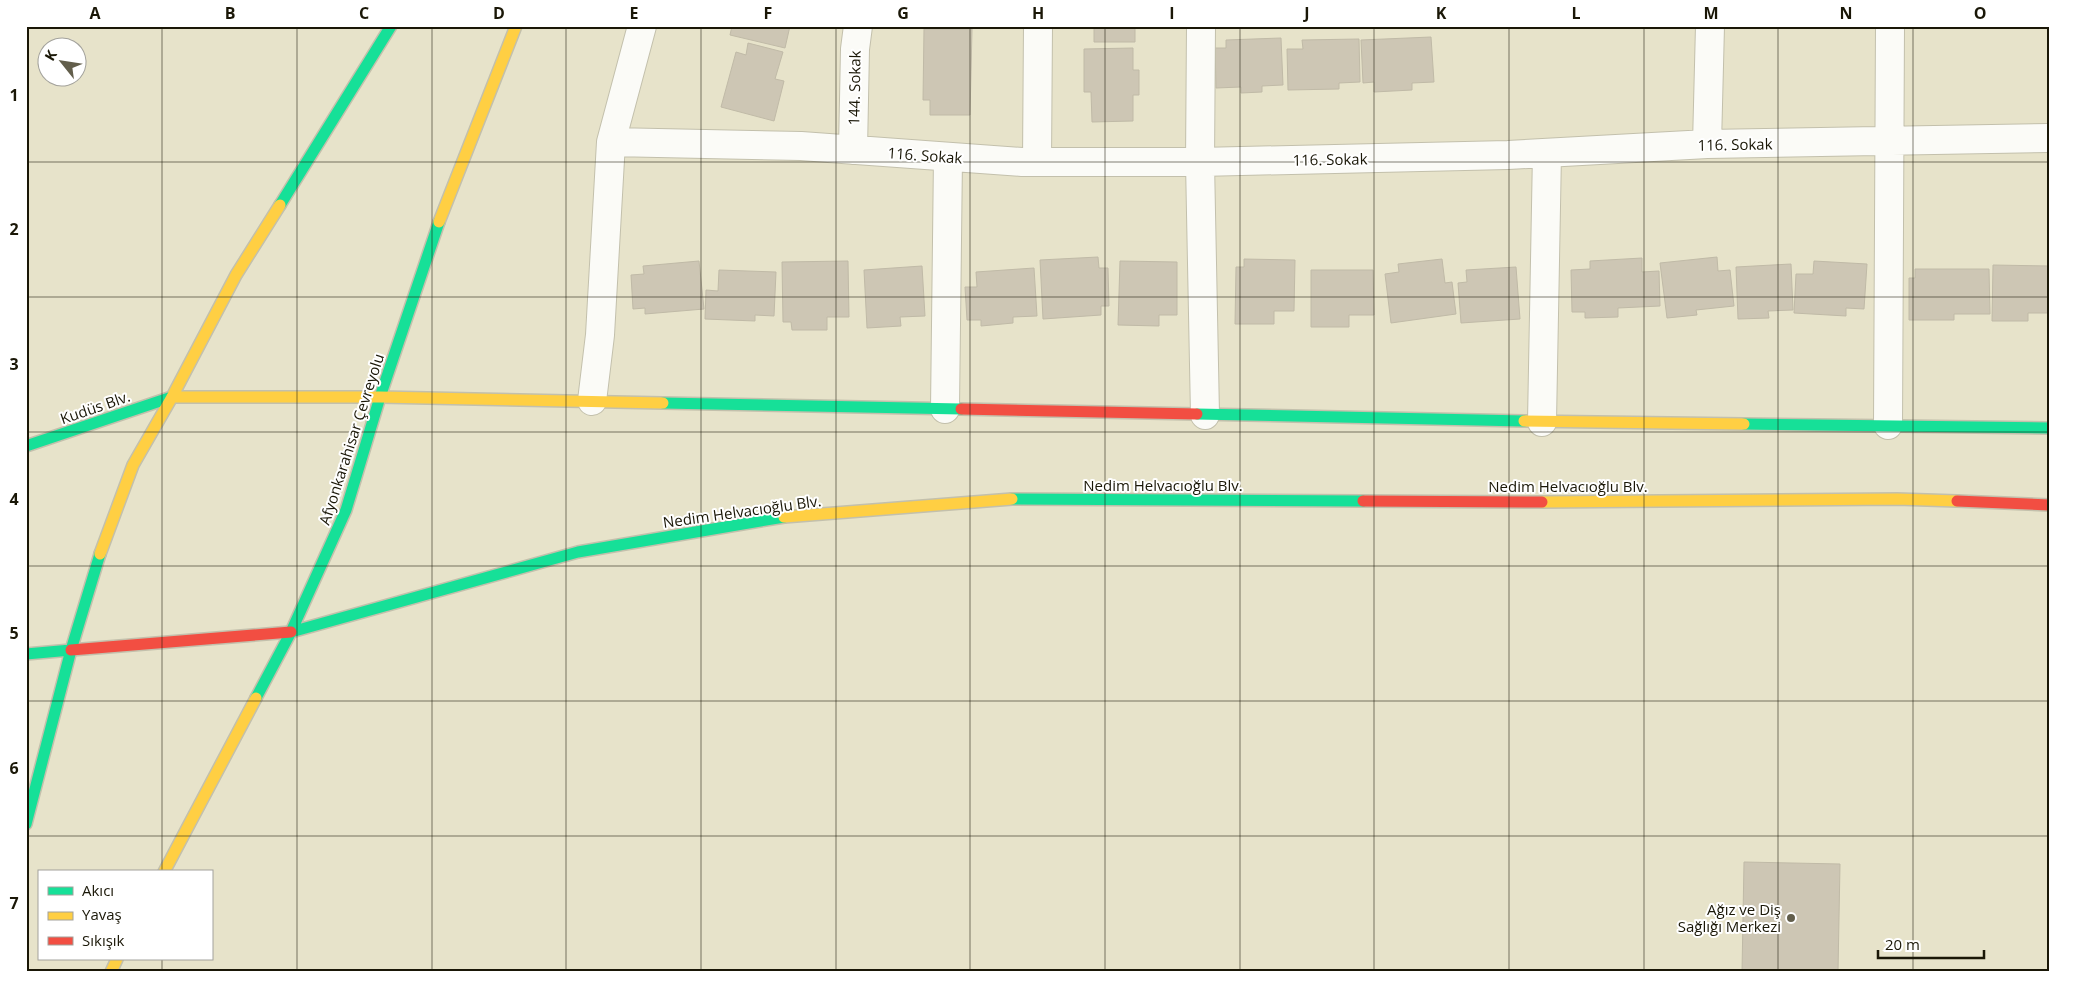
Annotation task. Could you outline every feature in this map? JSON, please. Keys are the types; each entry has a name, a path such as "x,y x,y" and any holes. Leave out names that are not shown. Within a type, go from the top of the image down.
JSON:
{"main road":[{"path":"26,824 71,650 105,537 133,465 172,397 236,274 391,26"},
{"name":"Afyonkarahisar Çevreyolu","path":"165,870 291,632 346,510 380,397 445,205 516,26"},
{"name":"Kudüs Blv.","path":"26,446 172,397 380,397"},
{"path":"380,397 1542,422 2049,428"},
{"name":"Nedim Helvacıoğlu Blv.","path":"71,650 291,632 578,552 781,517 1001,499 1485,502 1897,499 2049,505"},
{"path":"26,654 71,650"},
{"path":"111,972 117,960"}],"street":[{"path":"592,401 600,335 611,142 642,26"},
{"name":"144. Sokak","path":"853,150 855,49 858,26"},
{"path":"1038,26 1038,161"},
{"path":"1201,26 1200,162 1205,415"},
{"path":"1707,144 1710,26"},
{"path":"1888,425 1891,141 1890,26"},
{"name":"116. Sokak","path":"611,142 801,146 1022,162 1200,162 1547,153 1707,144 2049,138"},
{"path":"1542,422 1547,153"},
{"path":"945,409 948,157"}],"building":[{"path":"732,26 790,26 785,48 730,35"},
{"path":"1094,26 1135,26 1135,42 1094,42"},
{"path":"924,29 972,29 970,115 930,115 930,100 923,100"},
{"path":"1431,37 1434,82 1412,83 1412,90 1374,92 1374,82 1363,83 1361,40"},
{"path":"1281,38 1283,85 1262,86 1262,92 1241,93 1241,87 1216,88 1215,48 1226,48 1226,40"},
{"path":"1359,39 1360,82 1339,83 1339,89 1288,90 1287,49 1303,49 1302,40"},
{"path":"748,43 783,52 775,79 784,81 774,121 721,107 736,52 746,55"},
{"path":"1133,48 1133,70 1139,70 1139,95 1133,95 1133,121 1092,122 1091,92 1084,92 1084,49"},
{"path":"1098,257 1099,268 1108,268 1109,306 1101,306 1101,315 1043,319 1040,260"},
{"path":"1717,257 1718,271 1730,270 1734,306 1696,310 1697,315 1667,318 1660,263"},
{"path":"1642,258 1642,272 1659,271 1660,306 1618,308 1618,317 1585,318 1585,312 1572,312 1571,270 1590,269 1590,261"},
{"path":"1244,259 1295,260 1294,311 1274,311 1274,324 1235,324 1236,267 1244,267"},
{"path":"1442,259 1445,283 1452,282 1456,314 1391,323 1385,274 1399,272 1398,264"},
{"path":"699,261 704,309 645,314 645,308 633,309 631,275 644,274 643,266"},
{"path":"848,261 849,317 827,317 827,330 792,330 791,322 783,322 782,262"},
{"path":"1120,261 1177,262 1177,315 1159,315 1159,326 1118,325"},
{"path":"1814,261 1867,264 1864,309 1846,308 1846,316 1794,313 1796,274 1813,274"},
{"path":"1791,264 1793,310 1768,311 1769,318 1738,319 1736,267"},
{"path":"1993,265 2049,266 2049,313 2028,313 2028,321 1992,321"},
{"path":"922,266 925,316 900,317 901,326 867,328 864,270"},
{"path":"1516,267 1520,319 1461,323 1458,283 1467,282 1466,270"},
{"path":"1034,268 1037,316 1013,317 1013,323 981,326 981,320 967,320 965,287 977,287 976,272"},
{"path":"1915,269 1989,269 1990,314 1954,314 1954,320 1909,320 1909,278 1915,278"},
{"path":"719,270 776,272 774,316 755,315 755,321 705,319 706,290 718,291"},
{"path":"1311,270 1373,270 1374,315 1349,315 1349,327 1311,327"},
{"name":"Ağız ve Diş Sağlığı Merkezi","path":"1744,862 1840,864 1838,972 1742,972"}],"traffic: fast":[{"path":"280,205 391,26"},
{"path":"256,698 291,632 346,510 380,397 439,222"},
{"path":"26,446 172,397"},
{"path":"663,403 961,409"},
{"path":"1197,414 1524,421"},
{"path":"1744,424 2049,428"},
{"path":"1012,499 1363,501"},
{"path":"291,632 578,552 784,517"},
{"path":"26,824 71,650 100,554"},
{"path":"26,654 71,650"}],"traffic: slow":[{"path":"439,222 516,26"},
{"path":"100,554 133,465 172,397 236,275 280,205"},
{"path":"172,397 380,397"},
{"path":"380,397 663,403"},
{"path":"1524,421 1744,424"},
{"path":"784,517 1012,499"},
{"path":"1542,502 1897,499 1957,501"},
{"path":"165,870 256,698"},
{"path":"111,972 117,960"}],"traffic: jam":[{"path":"961,409 1197,414"},
{"path":"1363,501 1542,502"},
{"path":"1957,501 2049,505"},
{"path":"71,650 291,632"}],"place":[{"name":"Ağız ve Diş Sağlığı Merkezi","path":"1791,918"}]}
